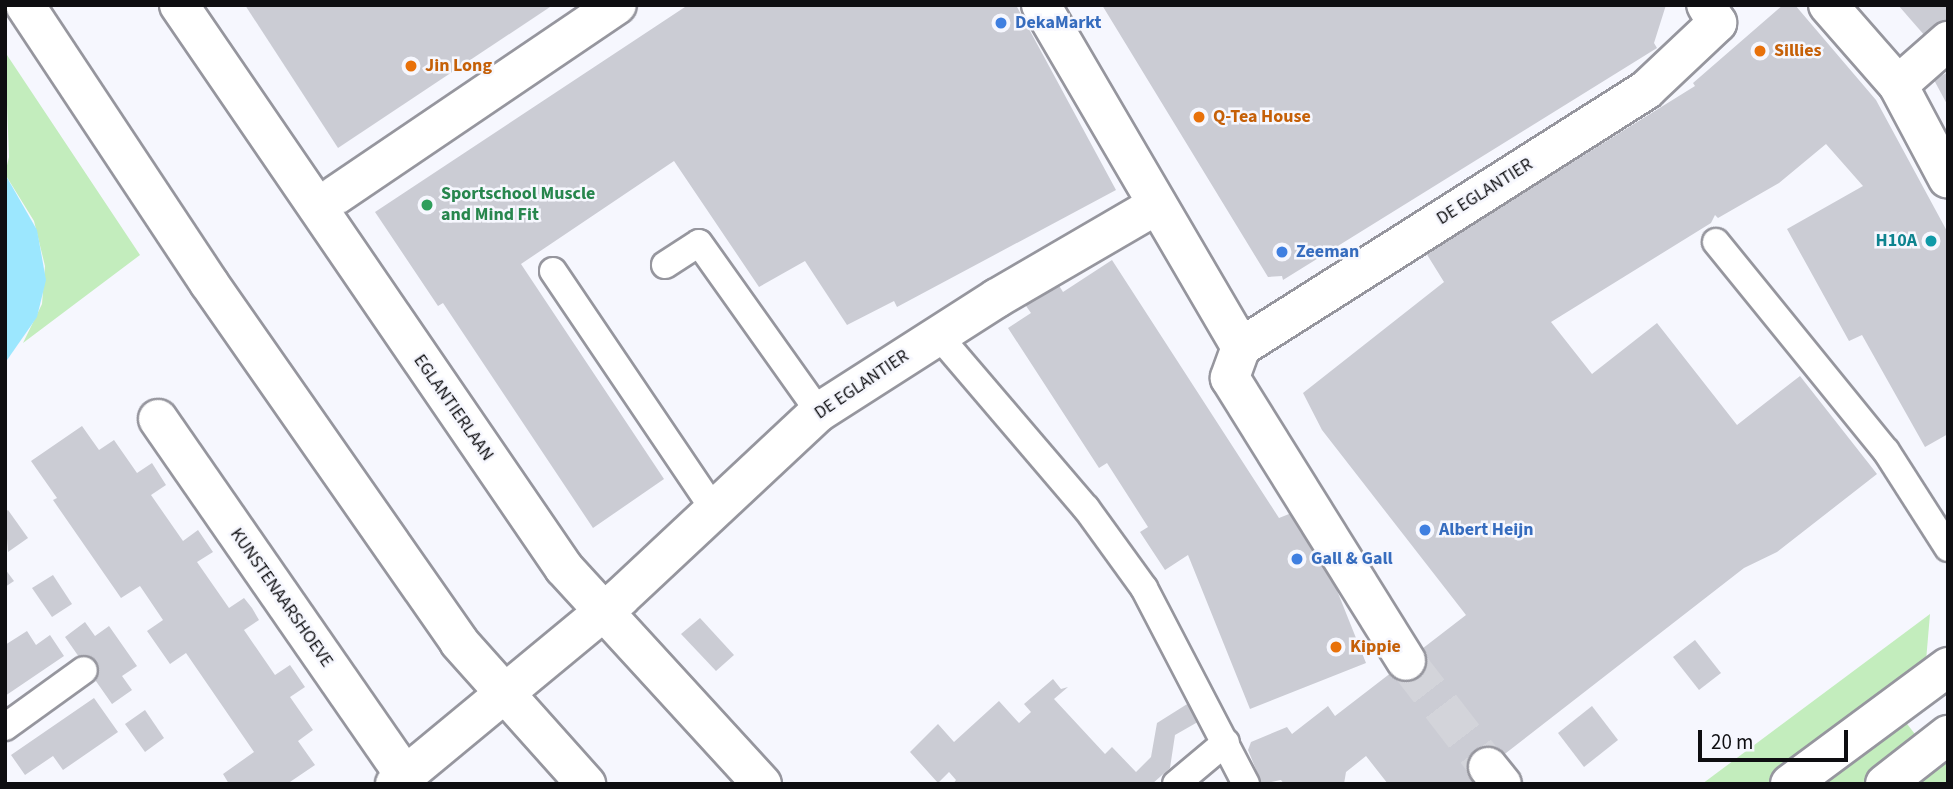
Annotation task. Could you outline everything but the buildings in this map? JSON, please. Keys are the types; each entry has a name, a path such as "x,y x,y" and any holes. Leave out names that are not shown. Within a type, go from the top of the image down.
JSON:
{"street":[{"path":"25,5 313,433 459,642 586,784"},
{"name":"EGLANTIERLAAN","path":"179,5 564,568 762,784"},
{"path":"336,195 617,5"},
{"path":"1041,5 1241,347 1230,378 1406,661"},
{"path":"1828,5 1898,85 1948,179"},
{"name":"DE EGLANTIER","path":"1241,347 1646,90 1721,11"},
{"path":"1898,85 1948,41"},
{"name":"DE EGLANTIER","path":"504,695 602,612 819,412 996,298 1157,205"},
{"name":"KUNSTENAARSHOEVE","path":"158,419 400,780 504,695"},
{"path":"1790,784 1948,667"},
{"path":"1885,784 1948,735"}],"lane":[{"path":"1716,242 1886,451 1948,548"},
{"path":"665,265 699,243 819,412"},
{"path":"553,271 714,510"},
{"path":"938,335 1086,508 1144,588 1246,784"},
{"path":"5,727 84,670"},
{"path":"1176,784 1226,743"}],"green space":[{"path":"5,52 140,255 23,343 42,304 45,266 34,221 5,174 9,157"},
{"path":"1930,614 1926,661 1768,784 1702,784"},
{"path":"1904,720 1918,738 1863,784 1812,784"},
{"path":"1948,755 1948,784 1920,784 1940,761"}],"water":[{"path":"5,174 37,230 46,280 37,317 5,363"}],"tunnel":[{"path":"1406,661 1488,767"}],"place":[{"name":"DekaMarkt","path":"1001,23"},
{"name":"Sillies","path":"1760,51"},
{"name":"Jin Long","path":"411,66"},
{"name":"Q-Tea House","path":"1199,117"},
{"name":"Sportschool Muscle and Mind Fit","path":"427,205"},
{"name":"H10A","path":"1931,241"},
{"name":"Zeeman","path":"1282,252"},
{"name":"Albert Heijn","path":"1425,530"},
{"name":"Gall & Gall","path":"1297,559"},
{"name":"Kippie","path":"1336,647"}]}
